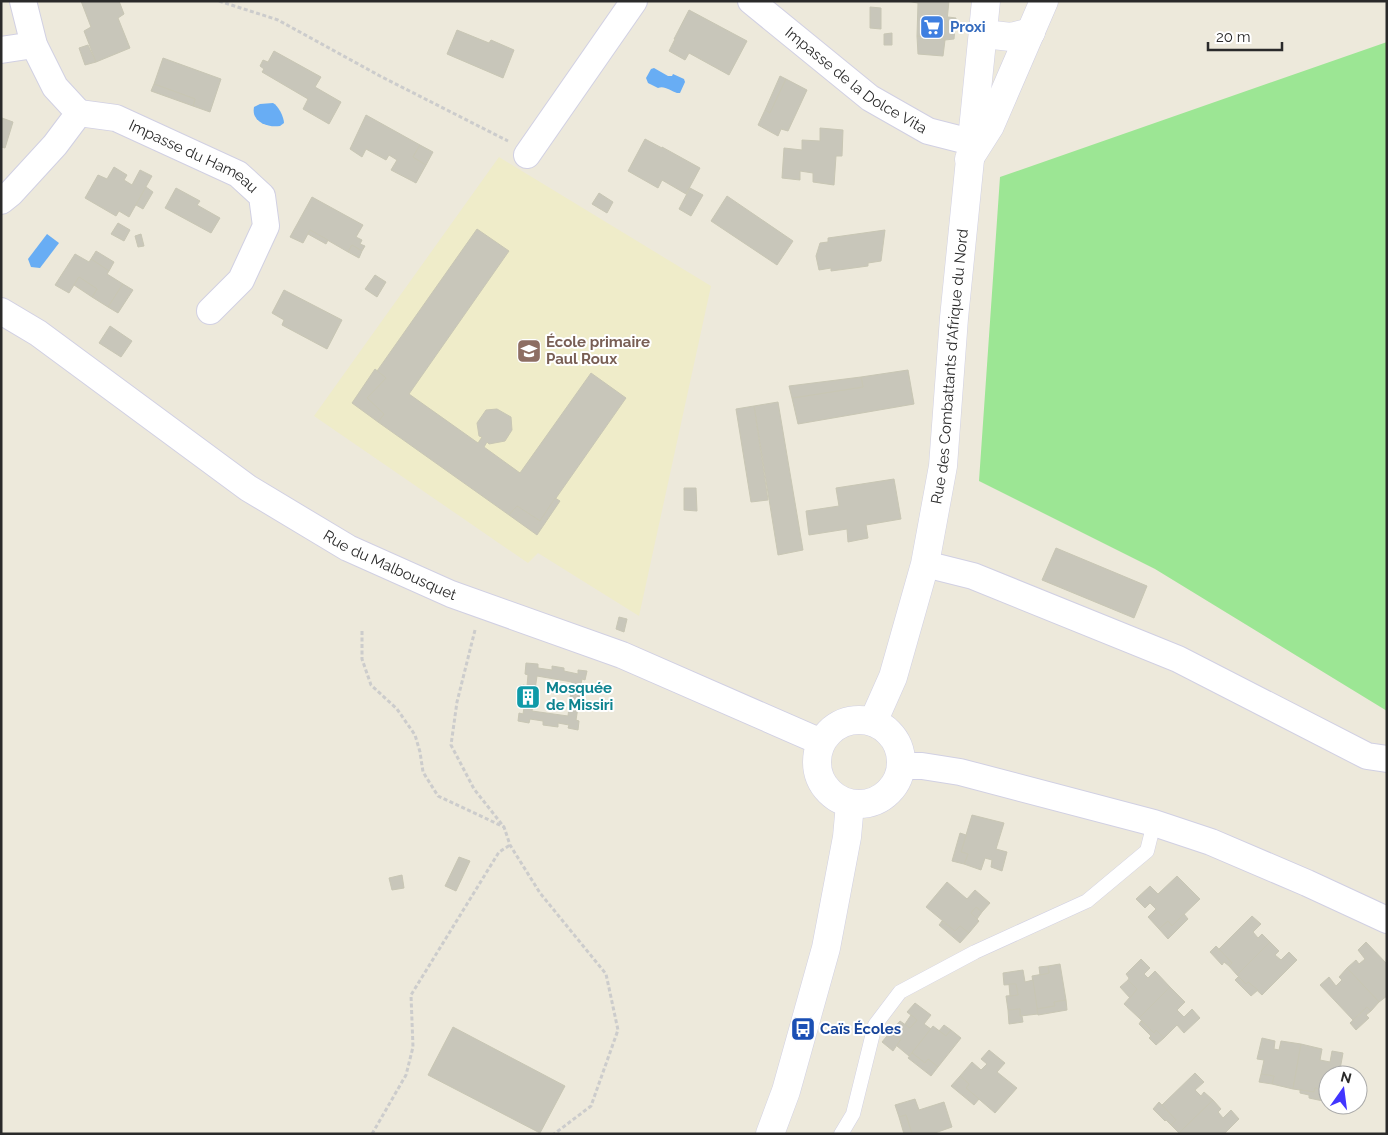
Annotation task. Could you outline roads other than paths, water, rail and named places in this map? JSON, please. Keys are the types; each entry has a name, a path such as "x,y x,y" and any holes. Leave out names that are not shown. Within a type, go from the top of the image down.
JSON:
{"main road":[{"name":"Rue des Combattants d'Afrique du Nord","path":"873,722 893,677 925,564 943,466 954,318 986,1"},
{"path":"970,150 990,126 1044,1"},
{"path":"984,34 1011,37 1031,32"},
{"path":"850,720 873,722 883,727 895,740 901,755 899,777 887,794 876,802 863,805 850,804 838,799 827,791 820,780 816,768 817,755 821,742 839,724 850,720"},
{"path":"776,1132 826,948 847,836 850,804"}],"street":[{"path":"1,200 12,193 55,144 79,113 54,87 34,45 23,1"},
{"path":"528,154 634,1"},
{"name":"Impasse de la Dolce Vita","path":"751,1 870,98 928,131 970,150"},
{"path":"1,50 34,45"},
{"name":"Impasse du Hameau","path":"79,113 116,118 238,174 262,196 266,226 241,280 210,311"},
{"name":"Rue du Malbousquet","path":"1,310 38,334 248,488 348,548 451,594 622,655 821,742"},
{"path":"925,564 973,576 1178,659 1367,756 1387,759"},
{"path":"901,766 922,766 960,772 1154,823 1211,842 1308,883 1387,920"}],"lane":[{"path":"841,1134 853,1114 875,1025 900,992 975,952 1087,901 1147,851 1154,823"}],"water":[{"path":"654,68 668,76 673,74 684,79 685,82 680,93 665,88 658,88 648,83 646,78 651,69"},
{"path":"273,103 279,109 283,118 284,123 280,126 266,125 255,117 254,107 260,104"},
{"path":"47,234 59,243 40,268 31,267 28,259"}],"place":[{"name":"Proxi","path":"932,27"},
{"name":"École primaire Paul Roux","path":"529,351"},
{"name":"Mosquée de Missiri","path":"528,697"},
{"name":"Caïs Écoles","path":"803,1029"}]}
